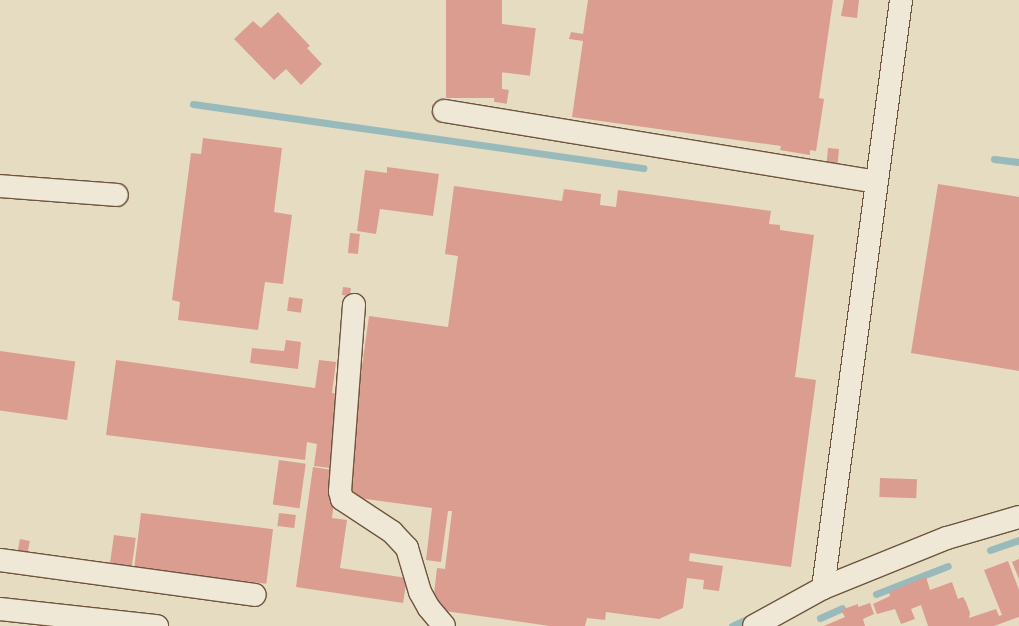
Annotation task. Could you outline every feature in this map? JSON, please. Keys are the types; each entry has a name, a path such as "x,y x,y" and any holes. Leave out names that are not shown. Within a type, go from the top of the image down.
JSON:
{"street":[{"path":"823,588 901,0"},
{"path":"444,111 876,182"},
{"path":"0,186 117,195"},
{"path":"354,305 340,491 342,499 392,532 407,548 420,592 429,608 444,626"},
{"path":"754,626 823,588 947,538 1019,517"},
{"path":"0,560 255,595"},
{"path":"0,609 157,626"}],"building":[{"path":"446,0 502,0 502,98 446,98"},
{"path":"588,0 833,0 819,98 824,99 816,151 810,150 810,155 780,150 781,146 572,117 583,41 569,39 571,32 583,34"},
{"path":"844,0 859,0 857,18 841,16"},
{"path":"278,12 310,46 307,48 322,64 301,85 286,69 274,80 234,39 253,21 261,28"},
{"path":"502,24 536,28 530,76 496,72"},
{"path":"496,88 509,90 507,104 494,102"},
{"path":"203,138 282,148 274,212 292,215 283,284 265,282 258,330 178,320 180,302 172,300 191,153 201,154"},
{"path":"828,148 839,149 837,170 826,169"},
{"path":"387,167 439,174 433,216 380,209 376,234 357,231 365,170 387,173"},
{"path":"938,184 1019,197 1019,371 911,353"},
{"path":"454,186 562,201 564,189 601,194 600,205 616,207 618,190 771,211 769,224 780,225 780,230 814,235 795,377 816,380 791,567 690,553 689,561 723,566 719,591 703,589 704,580 687,578 683,608 659,619 606,612 605,620 587,618 585,626 550,626 438,610 433,603 437,568 445,569 452,511 448,511 441,562 426,560 432,508 344,496 369,316 448,327 458,256 445,254"},
{"path":"350,233 360,234 358,254 348,253"},
{"path":"343,287 351,288 350,296 342,295"},
{"path":"289,297 303,299 301,313 287,311"},
{"path":"286,340 301,342 298,369 250,363 252,348 284,351"},
{"path":"0,351 75,362 67,420 0,411"},
{"path":"116,360 315,388 319,360 336,362 332,393 340,394 330,468 314,466 317,444 307,442 305,460 106,435"},
{"path":"279,460 306,464 299,508 273,505"},
{"path":"313,467 338,471 332,518 347,520 340,568 407,578 403,603 296,587"},
{"path":"880,478 917,479 916,498 879,497"},
{"path":"141,513 273,529 266,584 134,568"},
{"path":"279,513 296,515 294,528 277,526"},
{"path":"114,535 136,538 132,568 110,565"},
{"path":"20,539 30,541 28,553 18,551"},
{"path":"1019,559 1019,579 1012,562"},
{"path":"1008,561 1019,590 1019,617 994,626 928,626 921,605 911,609 915,619 901,624 895,609 877,614 873,604 890,596 889,592 926,577 930,590 952,582 958,599 963,597 966,602 970,613 969,618 996,609 999,616 1002,615 984,570"},
{"path":"870,603 874,614 863,619 865,626 824,626 845,617 841,610 858,604 858,607"}],"waterway":[{"path":"193,104 643,168"},
{"path":"994,159 1019,162"},
{"path":"990,550 1019,540"},
{"path":"876,594 948,566"},
{"path":"820,618 842,608"},
{"path":"732,626 753,616"}]}
